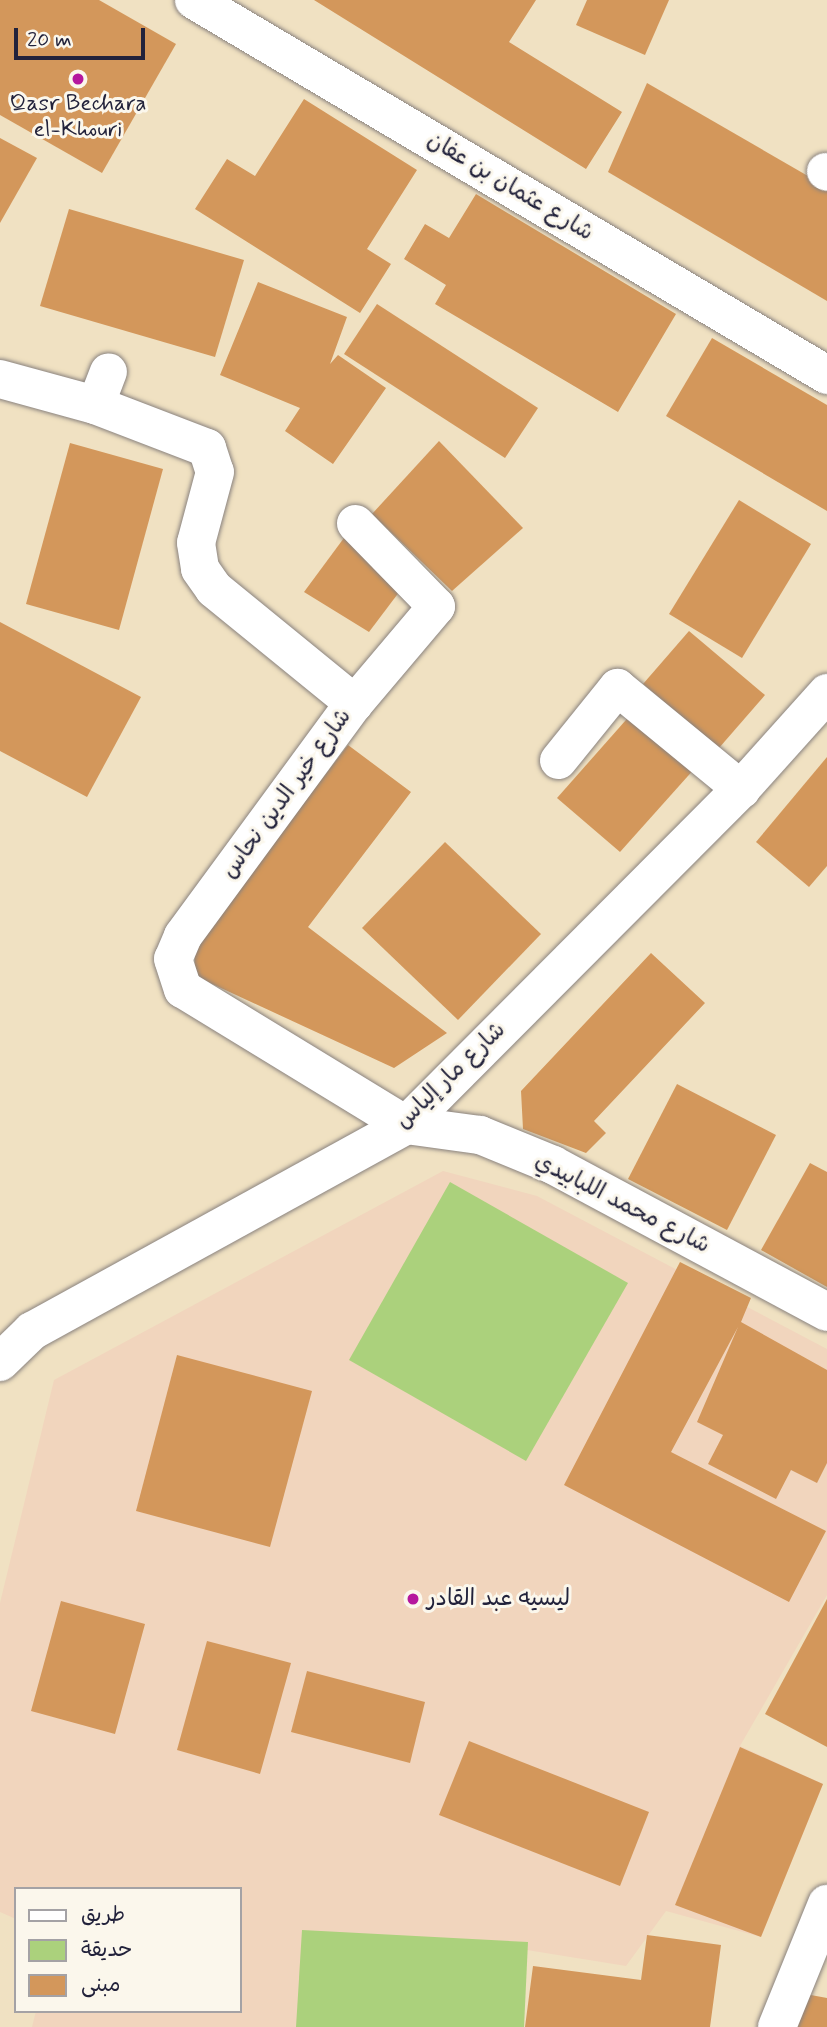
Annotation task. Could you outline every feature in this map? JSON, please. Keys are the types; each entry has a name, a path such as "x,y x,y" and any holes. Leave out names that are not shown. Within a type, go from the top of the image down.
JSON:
{"street":[{"name":"شارع عثمان بن عفان","path":"194,0 827,375"},
{"name":"شارع خير الدين نحاس","path":"0,379 102,388 207,448 215,472 196,543 200,569 214,589 354,703 183,936 173,971 183,989 406,1125"},
{"path":"354,703 436,606 355,523"},
{"path":"558,760 617,687 741,789"},
{"name":"شارع مار إلياس","path":"0,1362 16,1332 406,1125 741,789 827,693"},
{"name":"شارع محمد اللبابيدي","path":"406,1125 480,1135 553,1165 827,1312"},
{"path":"777,2027 827,1904"}],"shaded area":[{"name":"لیسیه عبد القادر","path":"443,1171 537,1196 827,1349 827,1595 740,1746 823,1784 761,1937 666,1911 626,1966 527,1950 522,2027 32,2027 36,2013 242,2013 242,1887 14,1887 14,1918 0,1912 0,1603 54,1380"}],"green space":[{"path":"450,1182 628,1283 526,1461 349,1360"},
{"path":"302,1930 528,1942 524,2027 296,2027"}],"building":[{"name":"Qasr Bechara el-Khouri","path":"0,0 99,0 176,44 102,173 0,115"},
{"path":"314,0 536,0 509,42 622,112 586,169"},
{"path":"587,0 669,0 645,55 576,25"},
{"path":"647,83 827,187 827,301 608,172"},
{"path":"304,99 417,170 367,249 391,264 360,313 195,209 227,159 255,176"},
{"path":"0,138 37,158 0,223"},
{"path":"476,194 676,314 618,412 435,304 446,285 404,259 425,224 449,238"},
{"path":"69,209 244,260 215,357 40,306"},
{"path":"258,282 347,317 330,364 338,355 386,388 333,464 285,431 300,408 220,375"},
{"path":"377,304 538,408 505,458 344,354"},
{"path":"712,338 827,405 827,511 666,416"},
{"path":"439,441 523,528 452,591 372,514"},
{"path":"70,443 163,469 119,630 26,604"},
{"path":"739,500 811,544 742,658 669,614"},
{"path":"355,523 409,579 369,632 304,592"},
{"path":"0,622 141,697 87,797 0,751"},
{"path":"689,631 765,695 719,748 643,684"},
{"path":"633,712 696,767 620,852 557,798"},
{"path":"348,745 411,792 308,927 447,1033 394,1068 195,976 195,944"},
{"path":"827,757 827,866 809,887 756,842"},
{"path":"445,842 541,934 458,1020 362,928"},
{"path":"651,953 705,1003 594,1121 606,1133 586,1153 523,1129 521,1091"},
{"path":"677,1084 776,1135 727,1230 628,1179"},
{"path":"810,1163 827,1172 827,1287 761,1250"},
{"path":"680,1262 751,1298 741,1322 827,1370 827,1463 817,1483 791,1470 776,1499 708,1464 723,1435 697,1422 738,1327 671,1452 826,1531 789,1602 564,1485"},
{"path":"177,1355 312,1391 270,1547 136,1511"},
{"path":"827,1599 827,1747 765,1714"},
{"path":"61,1601 145,1624 115,1734 31,1711"},
{"path":"207,1641 291,1663 260,1774 177,1750"},
{"path":"307,1671 425,1702 410,1763 291,1732"},
{"path":"469,1741 649,1812 620,1886 439,1815"},
{"path":"740,1747 823,1784 761,1937 675,1905"},
{"path":"647,1935 721,1945 710,2027 525,2027 533,1966 641,1980"},
{"path":"800,1993 827,1998 827,2027 794,2027"}],"place":[{"name":"Qasr Bechara el-Khouri","path":"78,79"},
{"name":"لیسیه عبد القادر","path":"413,1599"}]}
